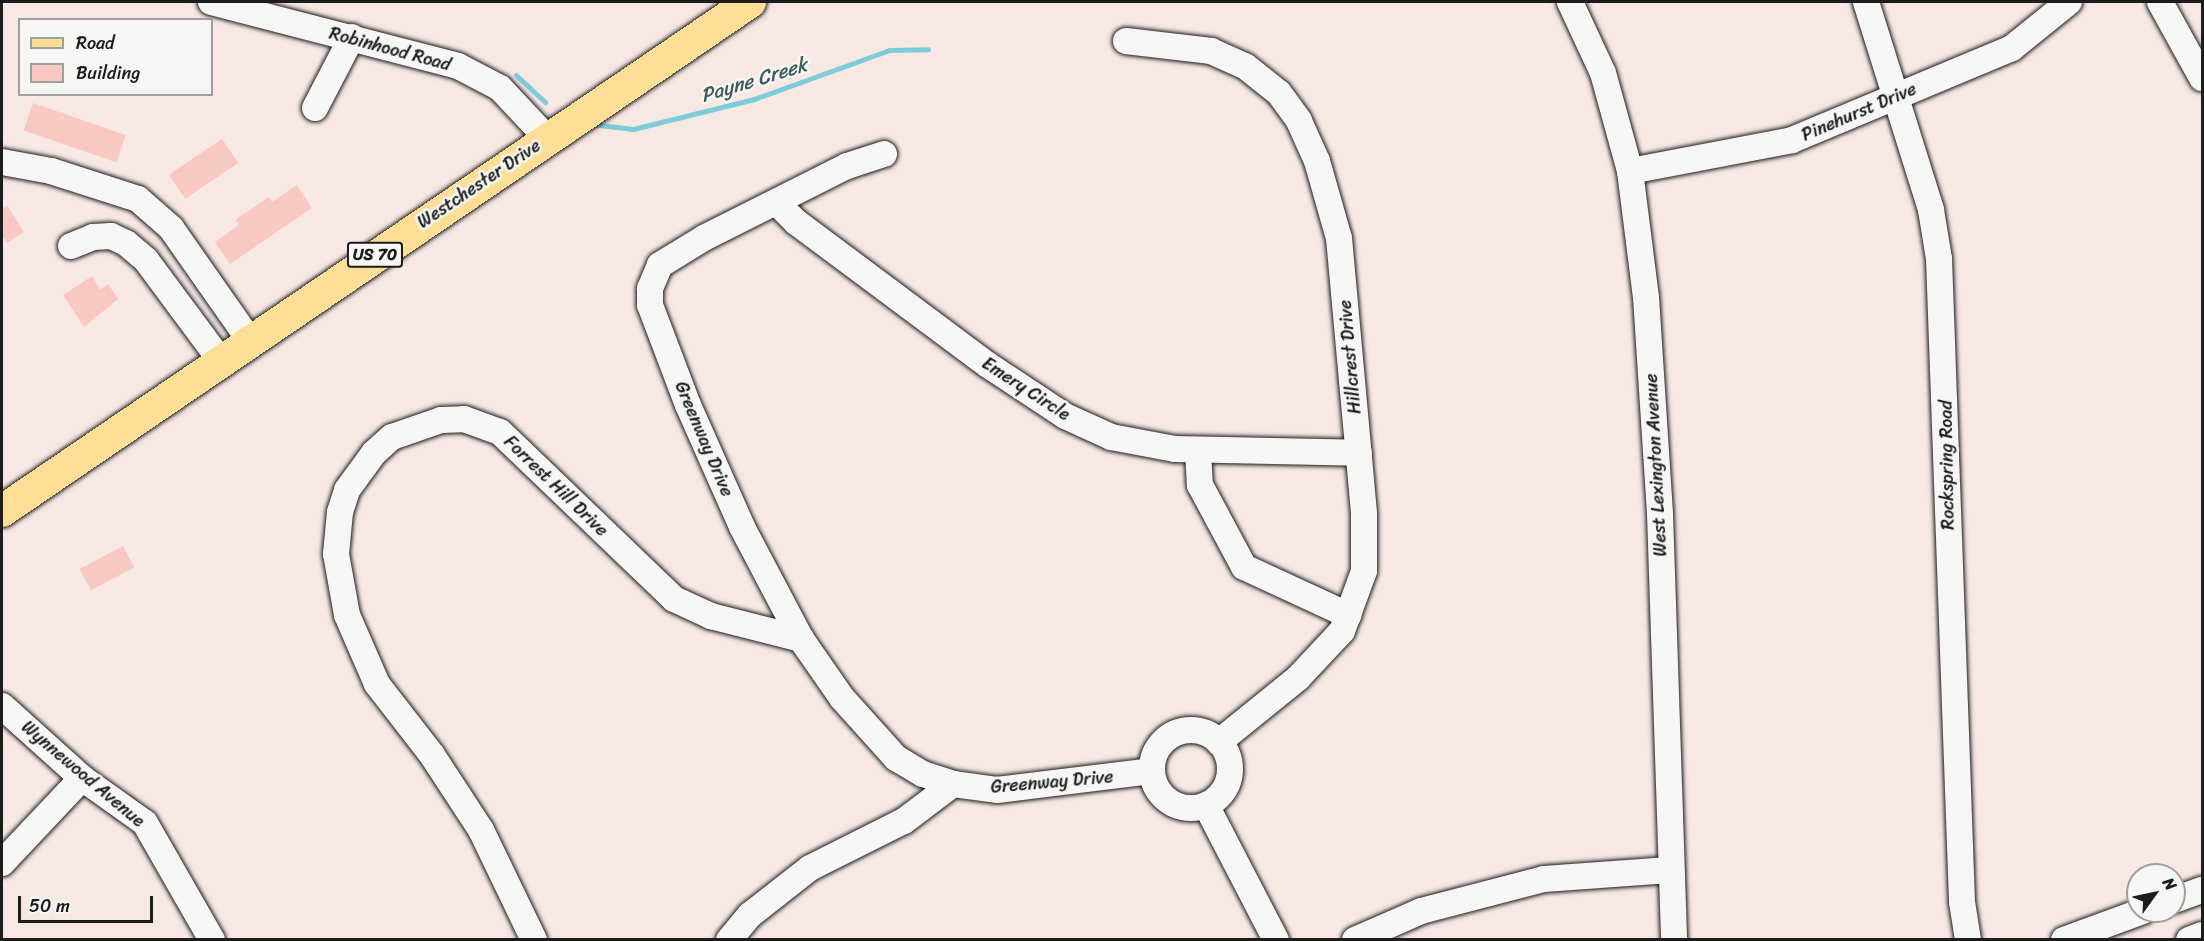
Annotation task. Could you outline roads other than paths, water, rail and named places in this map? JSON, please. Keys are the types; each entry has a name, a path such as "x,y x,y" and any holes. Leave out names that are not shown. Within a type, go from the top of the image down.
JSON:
{"main road":[{"name":"Westchester Drive","path":"2,511 546,137 750,2"}],"street":[{"name":"Robinhood Road","path":"211,2 458,66 500,88 546,137"},
{"name":"West Lexington Avenue","path":"1570,2 1603,74 1630,171 1646,297 1660,514 1674,939"},
{"name":"Rockspring Road","path":"1866,2 1931,210 1939,259 1961,878 1968,939"},
{"name":"Pinehurst Drive","path":"1630,171 1792,140 2012,48 2069,2"},
{"path":"2160,2 2202,78"},
{"path":"315,108 352,37"},
{"name":"Hillcrest Drive","path":"1126,41 1211,51 1245,66 1279,93 1299,121 1317,161 1339,238 1359,453 1364,571 1342,631 1298,678 1219,742"},
{"name":"Greenway Drive","path":"884,154 847,166 671,255 655,274 650,305 742,527 801,639 842,698 896,758 922,774 953,784 997,790 1151,771"},
{"path":"2,162 51,171 138,199 171,228 250,341"},
{"name":"Emery Circle","path":"777,203 796,222 940,329 1065,416 1111,437 1198,450 1359,453"},
{"path":"71,246 93,237 111,236 126,243 146,260 221,361"},
{"name":"Forrest Hill Drive","path":"534,939 481,830 432,754 377,684 346,615 336,554 340,512 347,490 374,453 392,437 441,420 464,419 500,432 674,599 711,616 801,639"},
{"path":"1198,450 1200,485 1244,567 1348,615"},
{"name":"Wynnewood Avenue","path":"2,706 82,778 145,824 213,939"},
{"path":"1195,730 1219,742 1230,765 1229,777 1221,794 1206,805 1194,808 1170,802 1160,794 1151,771 1159,745 1175,733 1195,730"},
{"path":"2,863 82,778"},
{"path":"729,939 750,915 802,873 904,821 953,784"},
{"path":"1206,805 1276,939"},
{"path":"1355,939 1420,911 1544,879 1670,870"},
{"path":"2186,896 2202,890"},
{"path":"2064,939 2126,917"},
{"path":"2189,939 2202,935"}],"waterway":[{"name":"Payne Creek","path":"591,124 633,129 754,99 889,50 928,49"},
{"name":"Payne Creek","path":"516,75 545,102"}]}
